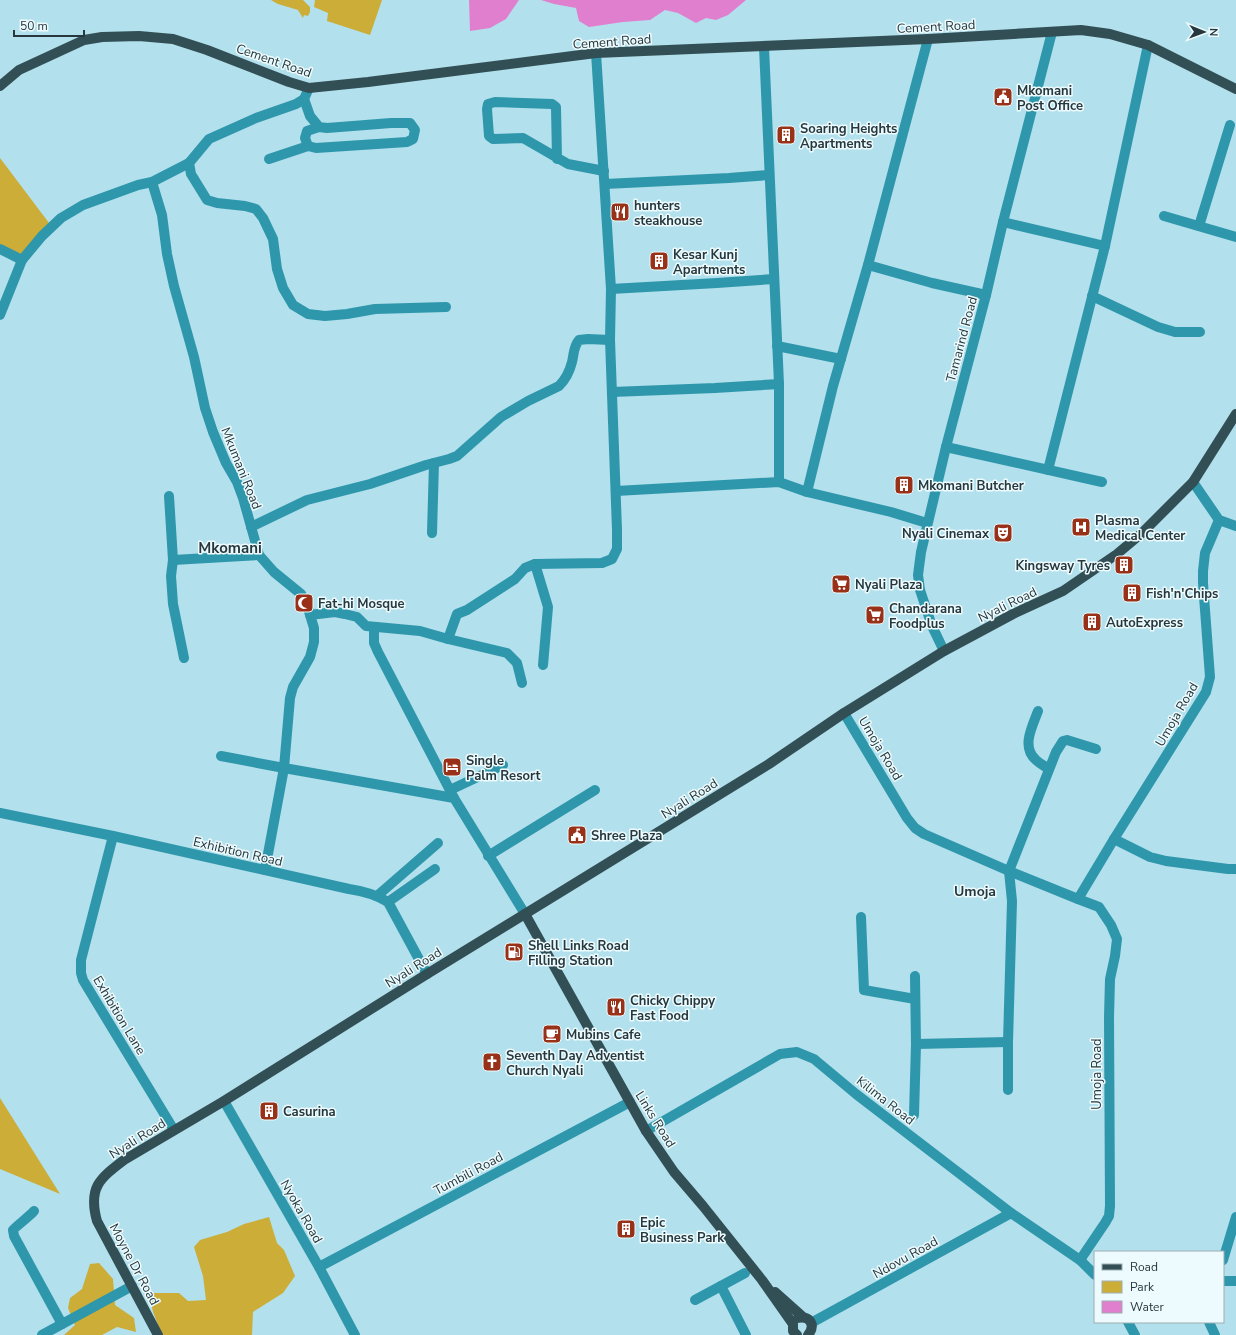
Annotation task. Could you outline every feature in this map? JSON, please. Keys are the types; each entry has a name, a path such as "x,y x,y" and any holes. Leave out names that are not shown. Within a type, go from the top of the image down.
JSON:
{"main road":[{"name":"Cement Road","path":"0,86 19,70 84,40 102,37 139,36 173,39 309,88 596,53 764,47 1081,30 1110,34 1148,45 1236,89"},
{"name":"Nyali Road","path":"93,1203 95,1191 101,1180 124,1160 224,1101 427,974 769,764 844,713 944,651 1013,614 1063,591 1117,554 1142,533 1193,482 1236,414"},
{"name":"Links Road","path":"525,914 646,1131 674,1172 762,1280 809,1328"},
{"name":"Moyne Dr Road","path":"93,1203 97,1221 102,1232 158,1335"},
{"name":"Links Road","path":"762,1280 794,1332"},
{"name":"Links Road","path":"794,1332 797,1319 809,1328"}],"street":[{"name":"Tamarind Road","path":"944,651 932,626 920,590 918,575 921,552 927,523 1052,32"},
{"path":"807,492 833,386 868,265 928,39"},
{"path":"1048,470 1104,246 1148,45"},
{"path":"764,47 779,384 779,482"},
{"path":"448,639 457,614 467,610 515,579 525,568 535,564 602,563 612,559 617,550 610,340 611,288 596,53"},
{"path":"0,314 22,260 42,236 61,218 83,205 138,185 152,182 188,163 210,139 256,118 296,104 304,99 309,88"},
{"path":"304,99 310,116 319,127"},
{"path":"556,159 556,107 552,104 495,102 488,104 489,136 493,139 523,138 556,159 568,164 604,171"},
{"path":"269,159 308,146 316,148 407,142 413,139 415,130 410,123 327,128 319,127 307,131 305,138 308,146"},
{"path":"1199,226 1230,125"},
{"path":"188,163 191,174 207,200 256,209 263,218 273,239 277,269 283,288 293,305 308,314 325,316 348,314 375,309 446,307"},
{"path":"605,184 769,175"},
{"name":"Mkumani Road","path":"152,182 162,215 167,254 174,286 194,357 205,408 226,463 237,482 243,498 259,555 274,572 301,594 307,605 314,628 314,642 310,657 293,687 290,698 284,768 265,870"},
{"path":"1164,216 1236,237"},
{"path":"1003,222 1104,246"},
{"path":"0,249 22,260"},
{"path":"868,265 932,283 986,295"},
{"path":"611,288 774,279"},
{"path":"1092,296 1158,327 1175,332 1200,332"},
{"path":"251,527 307,500 370,484 457,456 501,417 528,401 559,386 571,364 574,349 579,340 610,340"},
{"path":"777,346 841,359"},
{"path":"612,392 779,384"},
{"path":"946,448 1102,482"},
{"path":"432,532 434,463"},
{"path":"616,492 779,482 807,492 891,512 927,523"},
{"path":"1193,482 1219,520 1236,526"},
{"path":"169,496 173,560 171,576 173,604 184,658"},
{"name":"Umoja Road","path":"1078,900 1114,839 1206,692 1210,677 1203,571 1205,553 1219,520"},
{"path":"173,560 259,555"},
{"path":"535,564 548,607 543,665"},
{"path":"310,615 335,612 346,614 357,617 366,626 420,631 507,653 517,663 522,683"},
{"path":"374,627 374,644 452,794 488,856 525,914"},
{"path":"1038,711 1028,740 1028,748 1030,754 1036,760 1049,769"},
{"name":"Umoja Road","path":"844,713 907,818 915,828 924,834 1009,871 1078,900 1099,907 1111,925 1117,939 1110,979 1109,1017 1110,1206 1106,1223 1080,1260"},
{"path":"1008,1090 1012,901 1009,871 1056,752 1063,741 1067,740 1096,750"},
{"path":"221,756 284,768 452,794 504,765"},
{"path":"488,856 595,790"},
{"name":"Exhibition Road","path":"1,815 113,836 369,893 388,902"},
{"name":"Exhibition Lane","path":"113,836 81,960 81,974 83,980 174,1130"},
{"path":"1114,839 1150,857 1166,861 1236,869"},
{"path":"377,896 438,842"},
{"path":"427,974 388,902 435,869"},
{"path":"861,917 864,990 916,1000"},
{"path":"914,1115 916,1044 915,976"},
{"path":"916,1044 1008,1042"},
{"name":"Kilima Road","path":"646,1131 780,1054 797,1052 814,1059 856,1094 1011,1213 1080,1260 1094,1274"},
{"name":"Nyoka Road","path":"224,1101 319,1267 355,1335"},
{"name":"Tumbili Road","path":"319,1267 630,1102"},
{"path":"34,1211 14,1228 14,1236 62,1324"},
{"name":"Ndovu Road","path":"809,1328 1011,1213"},
{"path":"1224,1257 1236,1217"},
{"path":"695,1300 744,1273"},
{"path":"1224,1280 1236,1281"},
{"path":"42,1335 132,1286"},
{"path":"721,1286 746,1335"},
{"path":"1129,1323 1135,1335"},
{"path":"1210,1323 1216,1335"}],"green space":[{"path":"271,0 303,0 310,7 310,12 308,16 304,15 303,18 298,10 278,4"},
{"path":"315,0 382,0 370,35 327,21 328,13 314,7"},
{"path":"0,158 49,223 22,260 0,248"},
{"path":"0,1098 60,1194 0,1169"},
{"path":"269,1217 277,1243 284,1250 295,1276 283,1293 253,1312 252,1335 162,1335 153,1312 149,1293 179,1293 188,1301 206,1300 203,1276 194,1247 200,1240 227,1232 244,1224"},
{"path":"99,1263 113,1279 115,1305 134,1318 136,1332 117,1327 102,1335 64,1335 75,1325 68,1308 70,1298 82,1289 90,1264"}],"water":[{"path":"469,0 519,0 506,19 490,28 470,31"},
{"path":"541,0 746,0 728,15 716,20 706,18 696,23 678,13 665,10 650,20 589,27 579,21 576,8"}],"place":[{"name":"Mkomani Post Office","path":"1003,97"},
{"name":"Soaring Heights Apartments","path":"786,135"},
{"name":"hunters steakhouse","path":"620,212"},
{"name":"Kesar Kunj Apartments","path":"659,261"},
{"name":"Mkomani Butcher","path":"904,485"},
{"name":"Plasma Medical Center","path":"1081,527"},
{"name":"Nyali Cinemax","path":"1003,533"},
{"name":"Kingsway Tyres","path":"1124,565"},
{"name":"Nyali Plaza","path":"841,584"},
{"name":"Fish'n'Chips","path":"1132,593"},
{"name":"Fat-hi Mosque","path":"304,603"},
{"name":"Chandarana Foodplus","path":"875,615"},
{"name":"AutoExpress","path":"1092,622"},
{"name":"Single Palm Resort","path":"452,767"},
{"name":"Shree Plaza","path":"577,835"},
{"name":"Shell Links Road Filling Station","path":"514,952"},
{"name":"Chicky Chippy Fast Food","path":"616,1007"},
{"name":"Mubins Cafe","path":"552,1034"},
{"name":"Seventh Day Adventist Church Nyali","path":"492,1062"},
{"name":"Casurina","path":"269,1111"},
{"name":"Epic Business Park","path":"626,1229"}],"district":[{"name":"Mkomani","path":"230,548"},
{"name":"Umoja","path":"975,891"}]}
